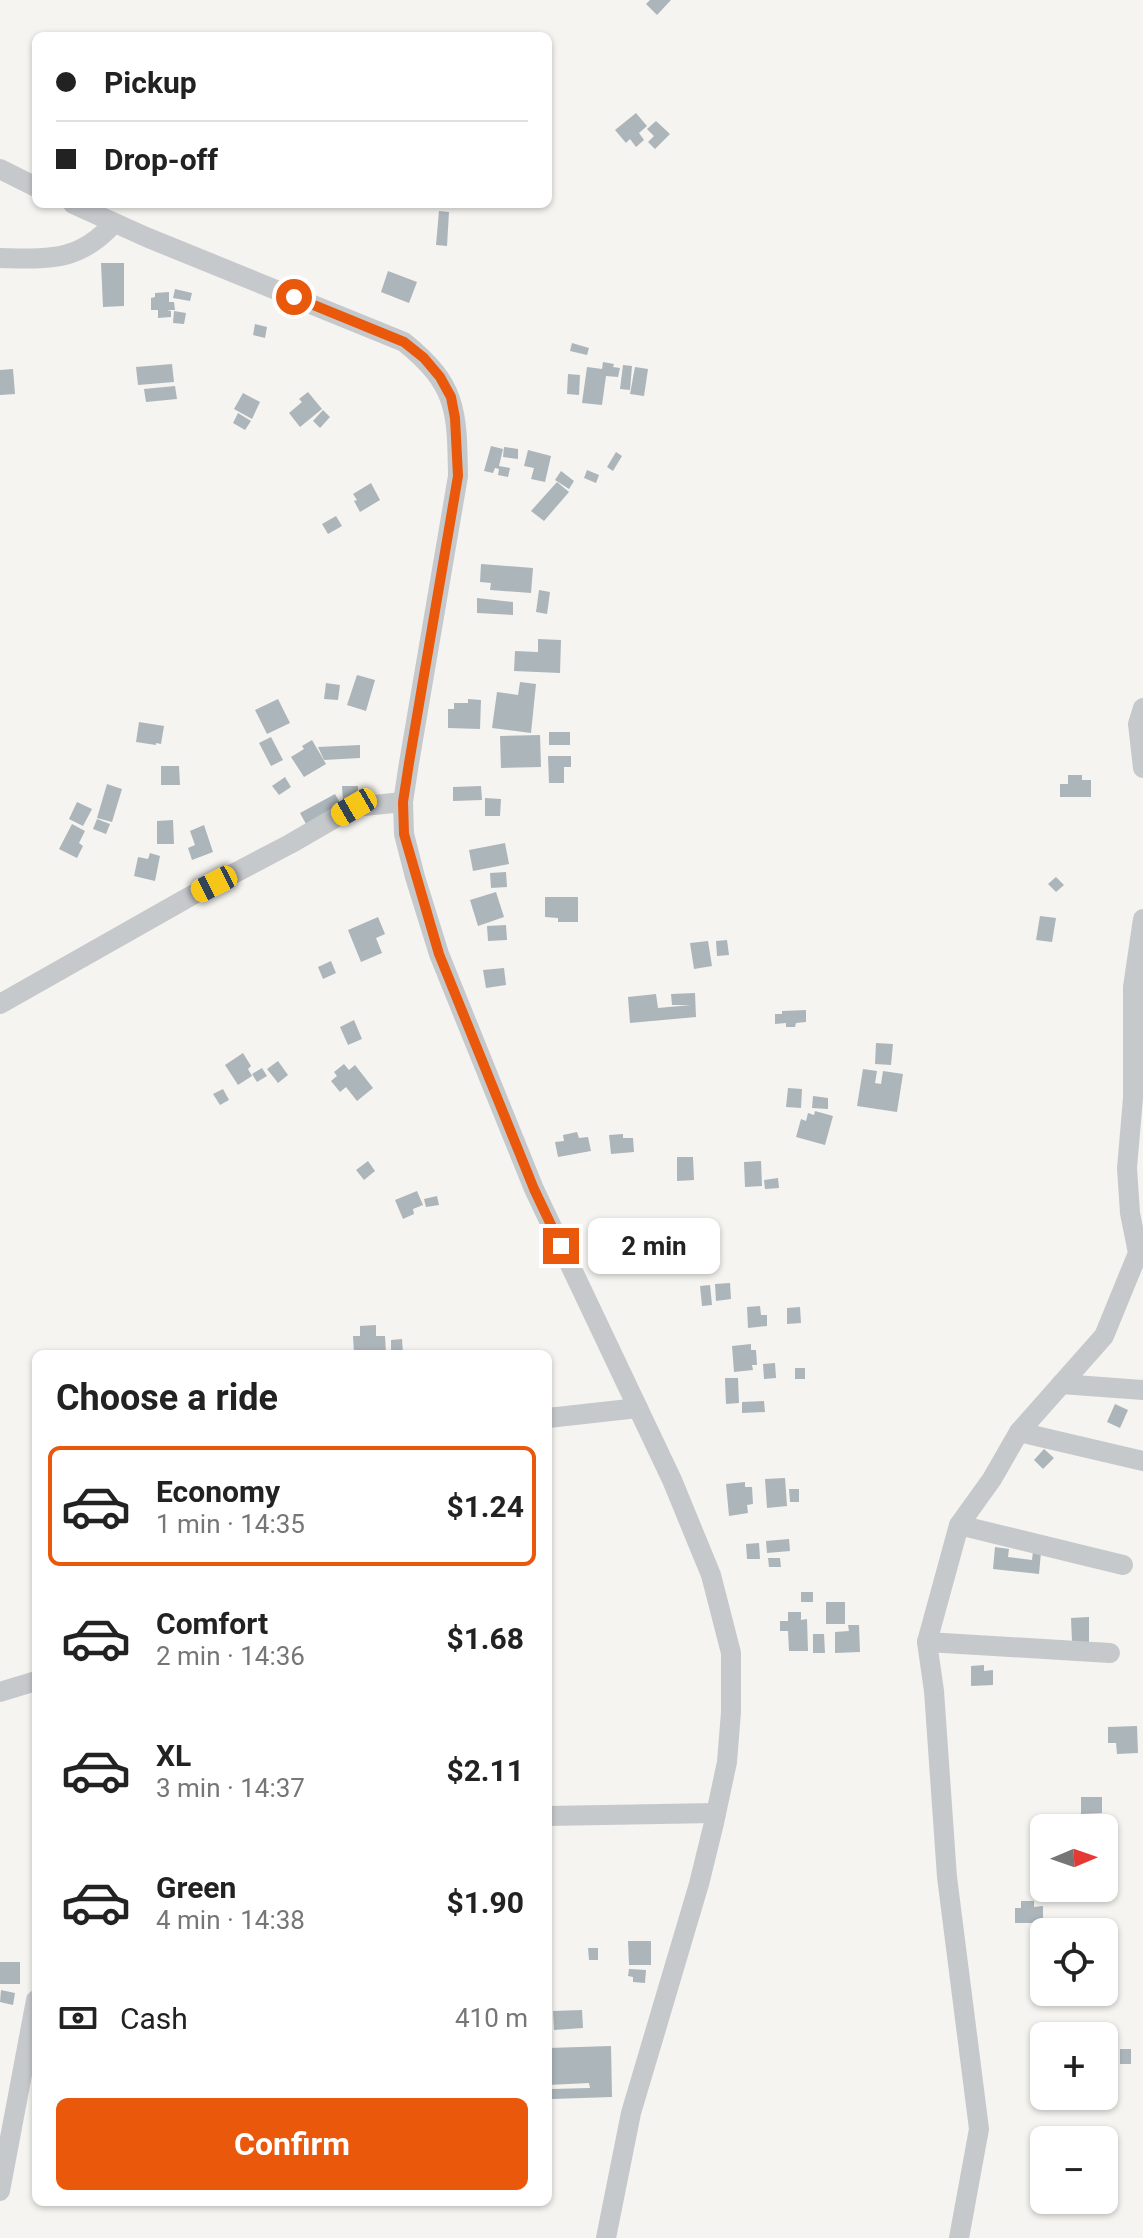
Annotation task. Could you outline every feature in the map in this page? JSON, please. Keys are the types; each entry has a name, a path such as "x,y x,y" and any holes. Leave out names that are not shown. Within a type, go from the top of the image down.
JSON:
{"street":[{"path":"0,169 32,185"},
{"path":"82,208 404,342 424,358 451,397 457,431 458,476 403,802 404,834 439,954 534,1189 672,1480 711,1575 731,1653 727,1762 699,1884 631,2113 606,2238"},
{"path":"0,258 63,256 86,248 114,223"},
{"path":"1143,708 1138,724 1143,768"},
{"path":"0,1004 354,807 403,802"},
{"path":"959,2238 979,2129 947,1877 934,1691 927,1642 959,1525 992,1479 1019,1432 1104,1336 1138,1253 1130,1213 1127,1168 1133,1098 1133,987 1143,919"},
{"path":"1061,1384 1143,1390"},
{"path":"552,1418 638,1408"},
{"path":"1019,1432 1143,1461"},
{"path":"959,1525 1123,1565"},
{"path":"927,1642 1110,1653"},
{"path":"0,1692 32,1682"},
{"path":"552,1816 716,1813"},
{"path":"0,2191 32,2021"}],"building":[{"path":"650,0 671,0 657,15 646,4"},
{"path":"636,113 647,126 639,133 644,140 636,147 630,139 626,143 615,130"},
{"path":"656,121 670,134 655,149 648,142 654,136 647,129"},
{"path":"439,211 449,212 447,246 436,245"},
{"path":"101,263 124,263 124,306 103,307"},
{"path":"388,271 417,282 409,303 381,292"},
{"path":"175,289 192,293 190,301 173,298"},
{"path":"169,292 169,302 174,302 175,310 167,310 171,311 171,317 158,318 158,310 151,310 151,298 155,297 155,293"},
{"path":"174,311 186,313 184,324 173,323"},
{"path":"255,324 267,327 265,338 253,335"},
{"path":"572,343 589,348 587,355 570,351"},
{"path":"603,362 620,368 618,377 606,376 602,405 582,403 587,367 602,369"},
{"path":"172,364 174,382 138,385 136,367"},
{"path":"623,365 632,366 630,390 620,389"},
{"path":"635,367 648,369 644,396 630,394"},
{"path":"13,369 15,394 0,395 0,370"},
{"path":"568,374 580,375 579,395 567,394"},
{"path":"175,386 177,399 146,402 144,389"},
{"path":"308,392 322,409 300,427 289,413"},
{"path":"243,393 260,402 252,419 234,409"},
{"path":"323,410 330,417 320,428 313,421"},
{"path":"238,413 251,421 245,430 233,423"},
{"path":"491,446 503,449 499,466 510,468 508,477 498,475 499,469 495,468 493,473 484,471"},
{"path":"504,447 518,449 518,459 503,457"},
{"path":"528,450 551,456 545,482 531,479 534,468 524,466"},
{"path":"616,452 622,456 613,471 607,467"},
{"path":"587,470 599,475 596,483 584,478"},
{"path":"561,471 574,481 569,489 555,480"},
{"path":"557,482 569,492 544,521 531,511"},
{"path":"371,483 380,500 360,512 353,494"},
{"path":"336,516 342,526 328,534 322,524"},
{"path":"481,564 533,568 531,593 490,590 491,583 480,582"},
{"path":"539,590 550,592 547,614 536,612"},
{"path":"477,598 513,602 513,615 477,613"},
{"path":"538,639 561,640 560,673 514,671 515,651 538,652"},
{"path":"357,675 375,680 366,711 347,705"},
{"path":"520,682 536,684 531,733 492,728 497,692 518,695"},
{"path":"326,683 340,685 338,700 324,699"},
{"path":"278,699 290,723 267,734 255,710"},
{"path":"468,699 481,700 480,729 448,728 448,709 454,709 454,703 468,703"},
{"path":"139,722 164,726 161,744 136,742"},
{"path":"549,732 570,732 570,745 549,745"},
{"path":"540,735 541,767 501,768 500,736"},
{"path":"271,737 283,760 271,766 259,743"},
{"path":"312,740 326,764 304,777 291,757"},
{"path":"360,745 360,758 324,760 318,747"},
{"path":"548,756 571,756 571,767 564,767 564,783 549,783"},
{"path":"161,766 179,766 180,785 161,785"},
{"path":"1068,775 1082,775 1082,780 1091,780 1091,797 1060,797 1060,784 1068,784"},
{"path":"285,777 291,787 279,795 272,786"},
{"path":"107,784 122,789 112,822 97,818"},
{"path":"342,786 358,786 359,800 343,801"},
{"path":"481,786 482,800 453,801 453,787"},
{"path":"335,794 342,806 306,824 300,813"},
{"path":"485,798 501,799 500,816 485,816"},
{"path":"77,802 92,809 83,826 69,819"},
{"path":"97,819 110,824 106,834 93,829"},
{"path":"173,820 174,844 157,844 157,821"},
{"path":"72,824 85,831 77,858 59,849"},
{"path":"204,825 213,852 192,860 188,848 195,845 190,831"},
{"path":"505,843 509,864 473,871 469,850"},
{"path":"150,853 160,856 155,881 134,876 138,857 148,859"},
{"path":"506,872 507,887 491,888 490,873"},
{"path":"1056,877 1064,885 1056,892 1048,884"},
{"path":"496,892 504,917 478,926 470,900"},
{"path":"545,897 578,897 578,922 558,922 558,918 545,917"},
{"path":"1040,916 1056,918 1052,942 1036,940"},
{"path":"378,917 385,934 376,938 382,953 361,962 348,930"},
{"path":"506,925 507,940 488,941 487,926"},
{"path":"727,940 729,955 717,956 716,941"},
{"path":"708,941 712,966 694,969 690,943"},
{"path":"331,961 336,973 323,979 318,967"},
{"path":"504,968 506,985 486,988 483,970"},
{"path":"695,993 696,1017 630,1023 628,997 656,994 658,1008 691,1005 672,1005 671,994"},
{"path":"806,1010 806,1022 796,1023 795,1027 786,1027 786,1023 775,1024 775,1014"},
{"path":"354,1020 362,1039 348,1045 340,1027"},
{"path":"876,1043 893,1044 891,1065 875,1064"},
{"path":"243,1053 251,1066 248,1069 252,1076 238,1085 225,1065"},
{"path":"278,1061 288,1075 278,1083 267,1069"},
{"path":"344,1064 349,1070 355,1065 373,1088 357,1101 346,1087 340,1092 331,1081 337,1076 334,1072"},
{"path":"262,1068 267,1076 257,1082 252,1074"},
{"path":"863,1069 877,1071 875,1083 881,1084 883,1071 903,1074 897,1112 857,1106"},
{"path":"788,1088 802,1089 801,1108 786,1107"},
{"path":"223,1089 229,1100 220,1105 213,1094"},
{"path":"813,1096 828,1098 828,1109 812,1108"},
{"path":"815,1111 833,1116 825,1145 796,1137 801,1119 806,1121 808,1113 814,1115"},
{"path":"577,1132 579,1138 588,1137 591,1151 558,1157 555,1142 564,1141 563,1135"},
{"path":"623,1134 623,1138 633,1138 634,1152 611,1154 609,1135"},
{"path":"677,1157 693,1157 694,1180 677,1181"},
{"path":"368,1161 375,1171 364,1180 356,1170"},
{"path":"761,1161 762,1186 745,1187 744,1162"},
{"path":"778,1178 779,1188 765,1189 764,1180"},
{"path":"417,1191 423,1205 413,1209 414,1214 403,1219 395,1200"},
{"path":"437,1196 439,1205 426,1207 424,1199"},
{"path":"730,1283 731,1299 716,1301 715,1284"},
{"path":"710,1285 712,1305 702,1306 700,1286"},
{"path":"760,1306 761,1315 767,1315 767,1326 748,1328 747,1307"},
{"path":"800,1307 801,1323 787,1324 787,1308"},
{"path":"376,1325 376,1336 385,1336 386,1350 354,1350 353,1336 360,1336 360,1326"},
{"path":"402,1339 403,1350 391,1350 391,1340"},
{"path":"751,1344 751,1350 756,1350 757,1365 752,1365 753,1370 734,1372 732,1346"},
{"path":"775,1363 776,1378 764,1379 763,1364"},
{"path":"795,1368 805,1368 805,1379 795,1379"},
{"path":"725,1378 738,1378 739,1403 726,1404"},
{"path":"764,1401 765,1412 742,1413 742,1402"},
{"path":"1115,1404 1128,1410 1120,1428 1107,1422"},
{"path":"1044,1449 1054,1458 1043,1469 1034,1460"},
{"path":"785,1478 787,1506 767,1508 765,1479"},
{"path":"745,1482 745,1487 752,1487 753,1504 747,1505 748,1513 729,1516 726,1484"},
{"path":"789,1489 799,1489 799,1502 790,1502"},
{"path":"789,1539 790,1551 767,1553 766,1541"},
{"path":"759,1543 760,1559 747,1559 746,1544"},
{"path":"995,1547 1009,1549 1008,1557 1032,1560 1033,1551 1041,1552 1039,1574 993,1569"},
{"path":"768,1558 780,1558 781,1567 769,1567"},
{"path":"801,1592 813,1592 813,1602 801,1602"},
{"path":"826,1602 845,1602 845,1624 826,1624"},
{"path":"788,1612 801,1612 801,1620 807,1619 808,1651 789,1651 788,1631 780,1631 780,1621 788,1621"},
{"path":"1089,1617 1089,1642 1072,1642 1071,1618"},
{"path":"848,1625 859,1625 860,1652 835,1653 835,1632 849,1631"},
{"path":"813,1634 824,1634 825,1653 813,1653"},
{"path":"984,1665 984,1671 993,1670 993,1685 971,1686 971,1666"},
{"path":"1137,1726 1138,1753 1117,1754 1116,1743 1108,1743 1108,1727"},
{"path":"1081,1797 1102,1797 1102,1813 1081,1814"},
{"path":"1021,1901 1034,1902 1034,1907 1043,1906 1043,1918 1030,1918 1030,1923 1015,1923 1015,1908 1021,1908"},
{"path":"628,1941 651,1941 651,1965 629,1965"},
{"path":"588,1948 598,1948 598,1960 589,1960"},
{"path":"0,1962 20,1962 20,1984 0,1984"},
{"path":"629,1969 646,1970 645,1983 633,1982 633,1977 628,1976"},
{"path":"1,1990 15,1993 13,2005 0,2002"},
{"path":"582,2010 583,2028 554,2030 553,2011"},
{"path":"611,2046 612,2097 552,2099 552,2089 590,2088 589,2083 552,2085 552,2048"},
{"path":"1120,2049 1131,2049 1131,2064 1120,2064"}],"route":[{"path":"294,297 404,342 424,358 451,397 458,445 458,476 403,802 404,834 439,954 534,1189 561,1246"}]}
